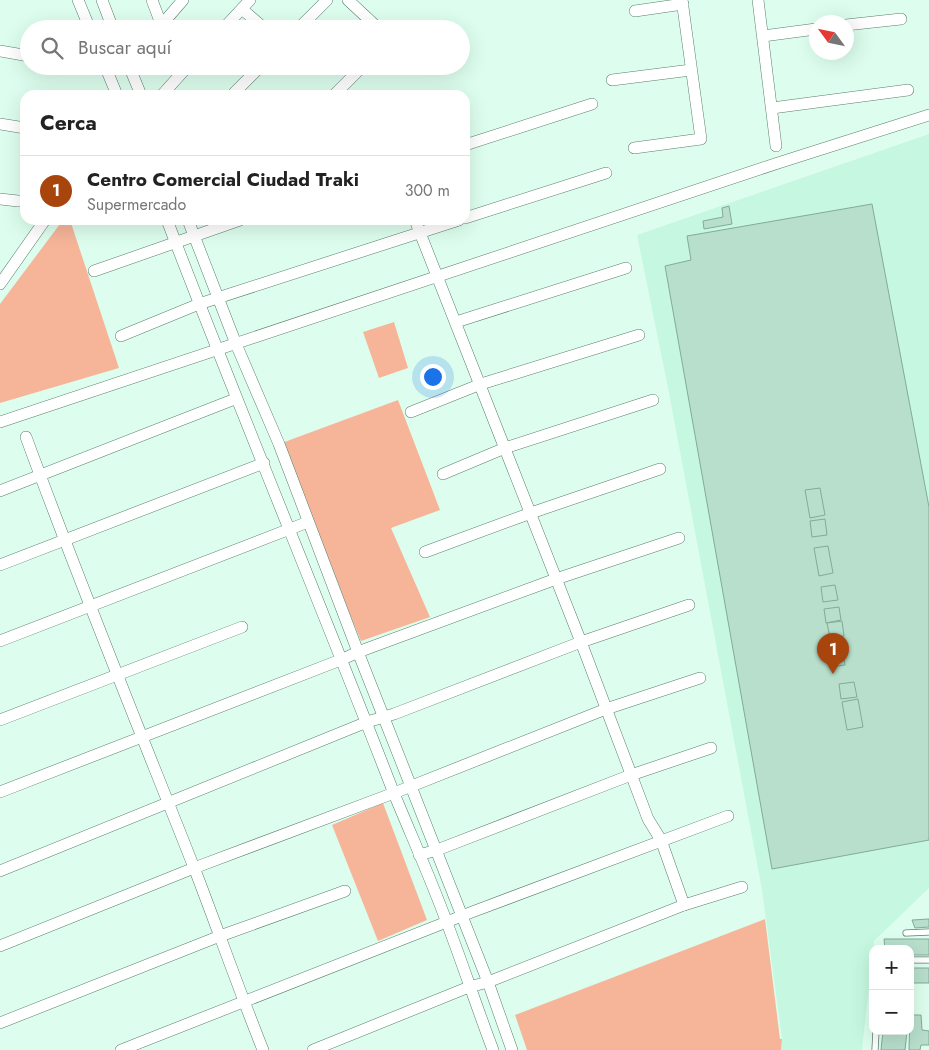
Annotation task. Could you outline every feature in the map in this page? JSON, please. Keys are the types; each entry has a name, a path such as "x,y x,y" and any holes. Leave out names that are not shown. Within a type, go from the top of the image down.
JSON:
{"street":[{"path":"78,0 86,20"},
{"path":"102,0 110,20"},
{"path":"152,0 158,20"},
{"path":"165,20 183,0"},
{"path":"232,20 250,0"},
{"path":"307,20 327,0"},
{"path":"348,0 369,20"},
{"path":"758,0 776,146"},
{"path":"634,148 700,139 683,2 636,11"},
{"path":"242,9 255,20"},
{"path":"854,24 901,19"},
{"path":"763,36 809,30"},
{"path":"0,51 20,54"},
{"path":"612,80 692,70"},
{"path":"109,75 115,90"},
{"path":"112,83 120,75"},
{"path":"132,75 139,90"},
{"path":"166,90 180,75"},
{"path":"237,90 252,75"},
{"path":"339,90 354,75"},
{"path":"772,108 908,90"},
{"path":"470,143 592,104"},
{"path":"0,422 929,115"},
{"path":"0,124 20,127"},
{"path":"470,216 606,173"},
{"path":"0,199 20,203"},
{"path":"0,284 38,225"},
{"path":"168,225 235,398 264,463 447,922 492,1050"},
{"path":"190,225 236,344 279,444 358,652 488,982 512,1050"},
{"path":"94,271 175,241 225,225"},
{"path":"417,225 481,384 648,819 661,840 684,905"},
{"path":"121,336 199,304 443,225"},
{"path":"456,322 626,268"},
{"path":"411,412 481,384 639,335"},
{"path":"0,491 235,398"},
{"path":"443,474 505,448 653,400"},
{"path":"26,437 116,675 194,868 263,1050"},
{"path":"0,565 264,463"},
{"path":"425,552 660,469"},
{"path":"0,641 308,522"},
{"path":"0,792 358,652 556,579 679,538"},
{"path":"0,871 366,722 384,718 581,642 689,605"},
{"path":"0,720 242,627"},
{"path":"0,946 194,868 606,709 700,678"},
{"path":"419,855 437,850 631,775 711,748"},
{"path":"121,1050 461,916 728,816"},
{"path":"313,1050 469,987 488,982 684,905 742,886"},
{"path":"0,1024 220,936 345,891"}],"lane":[{"path":"906,933 929,932"},
{"path":"914,960 929,960"},
{"path":"875,1050 876,1035"}],"shaded area":[{"path":"929,134 929,888 874,941 874,945 869,945 869,986 862,1050 781,1050 782,1039 762,890 669,393 637,235"},
{"path":"59,225 72,225 119,368 0,403 0,304"},
{"path":"394,322 408,368 379,378 363,332"},
{"path":"398,400 440,510 391,528 430,617 361,641 279,444"},
{"path":"383,803 427,920 378,941 332,825"},
{"path":"765,919 780,1039 782,1039 781,1050 527,1050 515,1015"}],"building":[{"path":"872,204 929,507 929,840 772,869 665,266 691,260 687,236"},
{"path":"729,206 732,224 704,229 703,221 723,217 722,208"},
{"path":"820,488 825,515 810,518 805,490"},
{"path":"825,519 827,535 812,537 810,521"},
{"path":"828,546 833,573 819,576 814,548"},
{"path":"835,585 838,600 823,602 821,587"},
{"path":"839,607 841,620 826,623 824,609"},
{"path":"842,621 844,636 830,638 827,623"},
{"path":"842,648 845,665 837,666 834,649"},
{"path":"854,682 857,697 841,699 839,684"},
{"path":"858,699 863,727 847,730 842,702"},
{"path":"929,919 929,927 915,928 912,920"},
{"path":"884,939 929,939 929,955 914,955 914,945 885,945"},
{"path":"914,968 929,968 929,983 914,983"},
{"path":"914,1015 921,1015 922,1030 929,1031 929,1045 921,1045 920,1050 909,1050 909,1035 914,1035"},
{"path":"883,1035 907,1035 905,1050 881,1050"}],"place":[{"name":"Centro Comercial Ciudad Traki","path":"833,674"}]}
